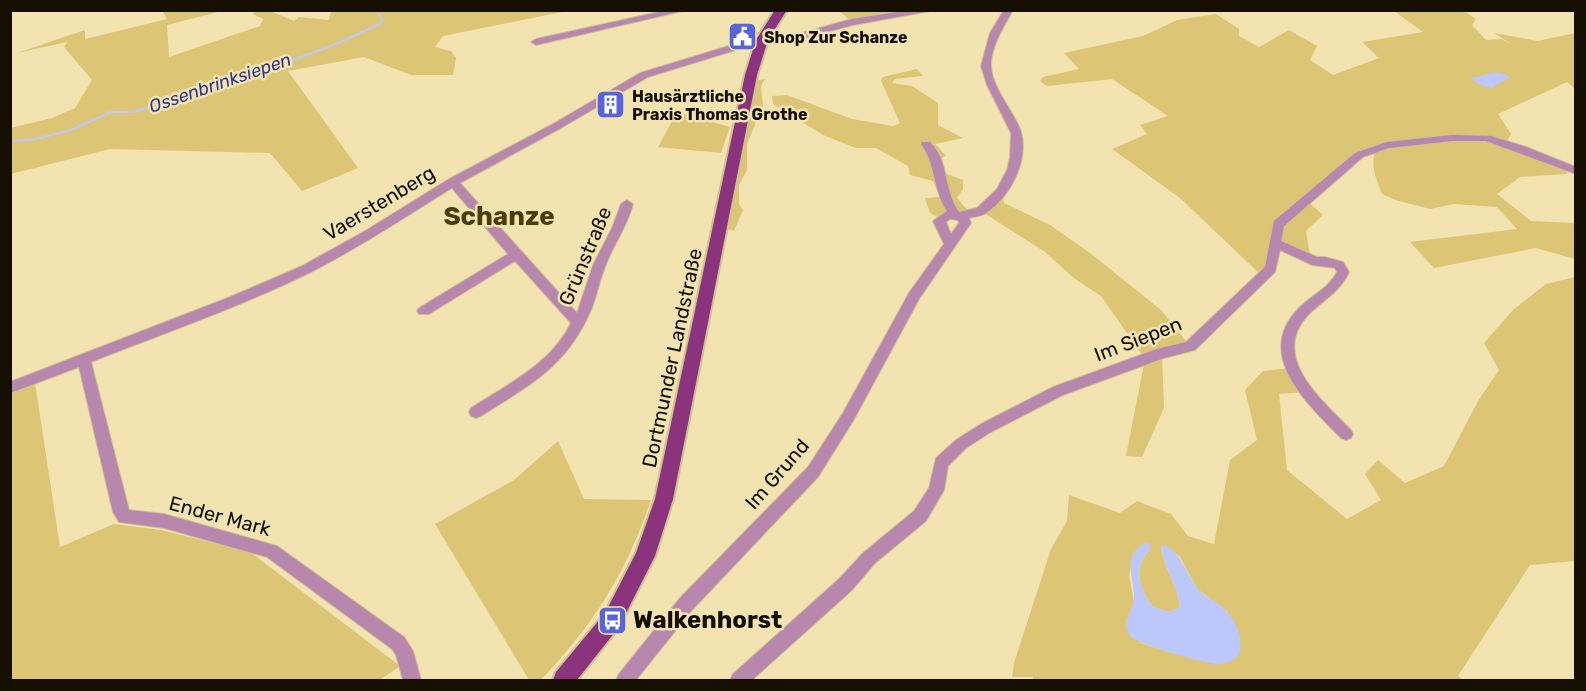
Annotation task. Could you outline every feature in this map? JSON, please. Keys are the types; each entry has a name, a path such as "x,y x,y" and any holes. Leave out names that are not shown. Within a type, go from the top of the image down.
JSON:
{"main road":[{"name":"Dortmunder Landstraße","path":"564,681 612,620 645,556 664,499 749,83 761,39 771,22 782,10"}],"street":[{"path":"536,42 683,10"},
{"name":"Vaerstenberg","path":"10,388 235,300 306,269 369,234 453,182 557,126 629,82 761,39 801,36 852,22 933,10"},
{"path":"950,244 939,221 948,215 959,216 981,211 998,195 1006,183 1016,157 1016,133 992,85 986,66 995,33 1010,10"},
{"name":"Im Siepen","path":"738,681 846,584 869,558 920,516 936,490 941,464 961,444 986,428 1058,391 1162,353 1190,346 1271,269 1278,224 1359,155 1378,147 1452,138 1487,138 1522,149 1575,171"},
{"path":"926,144 932,149 938,162 940,184 946,203 959,216"},
{"name":"Grünstraße","path":"453,182 578,322"},
{"name":"Grünstraße","path":"476,412 529,377 567,345 578,322 586,312 600,263 624,220 627,204"},
{"name":"Im Grund","path":"625,681 686,604 813,472 848,417 914,296 965,223 959,216"},
{"path":"1275,243 1317,262 1325,261 1339,265 1343,272 1334,287 1300,314 1288,335 1286,346 1295,376 1346,434"},
{"path":"424,311 516,255"},
{"name":"Ender Mark","path":"84,360 121,512 125,517 164,521 272,550 398,643 404,651 412,681"}],"shaded area":[{"path":"838,10 922,10 852,22"},
{"path":"167,11 222,11 167,25 169,57 260,26 263,19 253,14 254,11 270,11 294,21 299,17 329,20 331,11 567,11 443,36 435,47 451,51 456,58 453,75 411,75 364,57 288,71 358,168 302,191 270,153 110,149 11,174 11,128 52,118 75,108 92,80 64,47 67,42 17,53 85,30 85,39 167,19 163,12"},
{"path":"1394,11 1464,11 1476,19 1472,25 1486,40 1501,39 1511,44 1494,33 1538,41 1575,33 1575,89 1567,82 1498,114 1511,134 1506,143 1570,168 1566,174 1520,177 1497,194 1531,221 1575,223 1575,259 1536,248 1434,268 1410,242 1517,229 1497,207 1454,204 1430,209 1395,200 1382,194 1373,165 1377,148 1366,152 1307,201 1323,215 1306,231 1309,250 1316,262 1275,243 1263,277 1180,198 1112,149 1147,134 1140,125 1168,116 1112,79 1047,86 1040,81 1043,77 1079,69 1064,53 1143,36 1177,20 1216,14 1239,29 1239,36 1259,47 1289,30 1317,46 1310,60 1333,75 1379,58 1362,42 1423,32"},
{"path":"917,69 923,76 895,79 892,83 912,86 938,103 938,125 963,138 935,144 946,156 934,162 936,170 963,180 963,189 957,198 971,214 941,219 930,213 925,198 940,197 933,181 910,175 908,166 876,148 856,148 823,135 773,104 772,96 787,95 852,119 893,126 900,123 881,81 883,77"},
{"path":"765,79 761,86 763,106 747,144 747,170 739,185 739,204 743,210 734,231 719,227 754,81"},
{"path":"677,112 730,127 721,153 658,147"},
{"path":"1002,191 1004,203 1050,225 1090,253 1161,310 1190,346 1162,353 1164,408 1142,457 1126,456 1145,359 1101,296 1075,279 1045,252 981,211"},
{"path":"1575,277 1575,561 1530,565 1458,676 1463,680 1032,680 1033,677 1012,677 1014,663 1051,549 1067,521 1069,495 1120,513 1137,501 1171,514 1188,536 1214,544 1230,460 1257,440 1245,390 1263,371 1291,368 1307,392 1279,394 1287,470 1347,519 1381,500 1365,474 1378,460 1405,483 1444,466 1478,401 1499,370 1484,343 1513,310 1546,284","holes":["1146,542 1150,550 1144,557 1139,571 1144,593 1153,607 1170,612 1180,607 1161,547 1165,545 1180,557 1197,589 1228,612 1172,653 1141,643 1126,622 1134,602 1129,575 1135,552"]},
{"path":"35,383 60,547 114,524 161,530 250,552 400,666 380,680 11,680 11,393"},
{"path":"558,441 584,499 651,500 631,551 592,618 541,680 529,680 435,524 514,480"}],"water":[{"path":"1497,72 1511,77 1491,88 1478,84 1471,78"},
{"path":"1146,542 1150,544 1150,550 1144,557 1139,571 1144,593 1153,607 1170,612 1180,607 1161,546 1165,545 1180,559 1200,591 1215,601 1233,619 1240,640 1237,657 1224,663 1211,663 1158,648 1130,636 1126,626 1134,601 1131,560 1138,548"}],"waterway":[{"name":"Ossenbrinksiepen","path":"10,141 36,139 71,130 111,112 134,112 164,102 202,94 336,44 380,24 383,21 378,13"}],"place":[{"name":"Shop Zur Schanze","path":"743,37"},
{"name":"Hausärztliche Praxis Thomas Grothe","path":"611,105"},
{"name":"Walkenhorst","path":"612,620"}],"district":[{"name":"Schanze","path":"499,216"}]}
